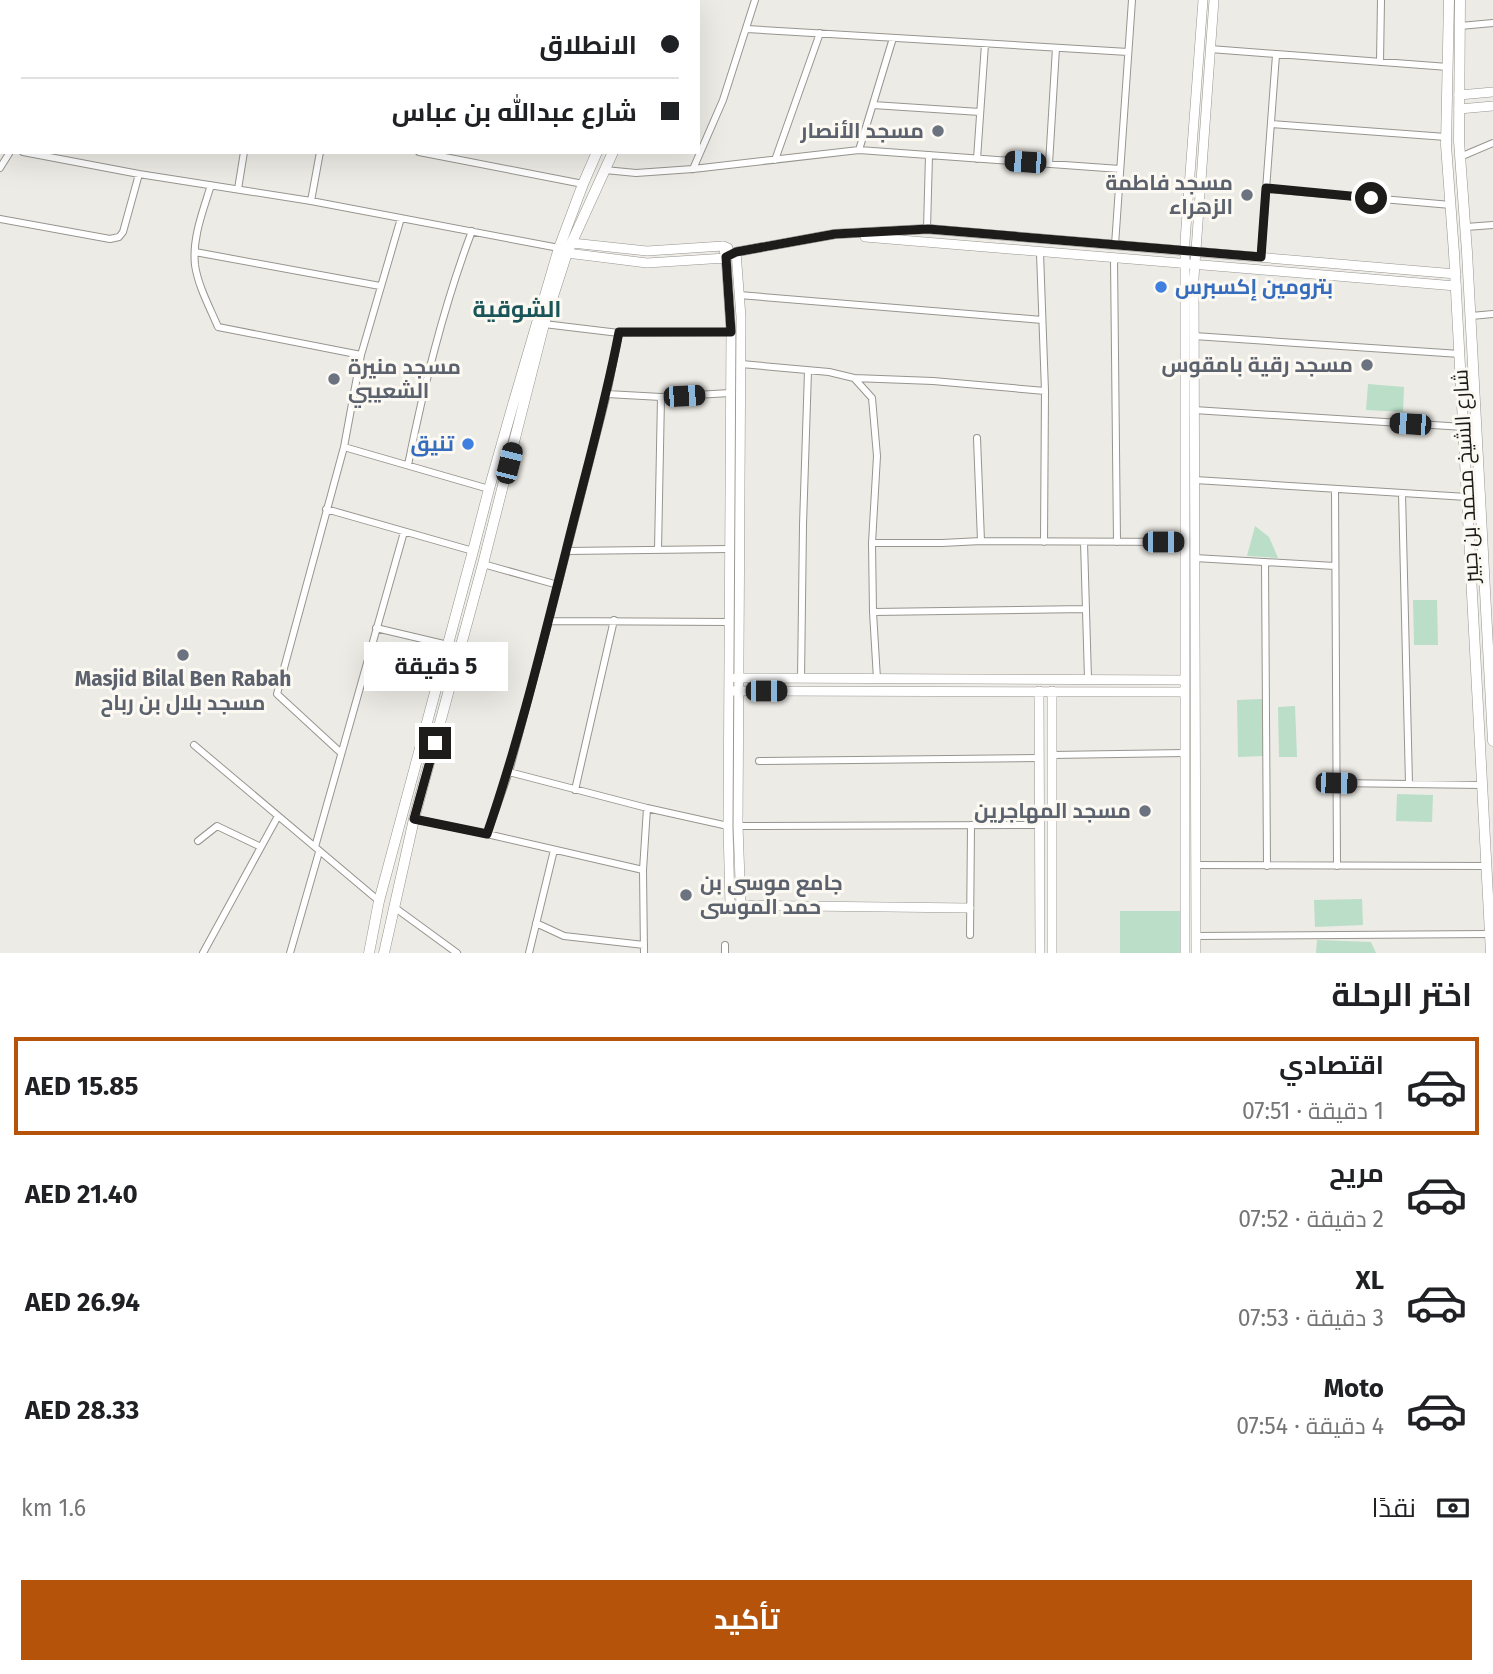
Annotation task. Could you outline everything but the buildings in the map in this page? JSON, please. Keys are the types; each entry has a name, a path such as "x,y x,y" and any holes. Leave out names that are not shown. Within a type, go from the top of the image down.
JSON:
{"main road":[{"name":"شارع الشيخ محمد بن جبير","path":"1449,0 1446,137 1455,274 1451,285 1460,354 1491,953"},
{"name":"شارع الشيخ محمد بن جبير","path":"1460,0 1460,158 1493,741"},
{"path":"369,953 379,901 489,489 583,184 596,154"},
{"path":"384,953 414,819 563,251 572,243 612,154"}],"street":[{"path":"700,153 723,100 755,0"},
{"path":"1115,245 1132,0"},
{"path":"1191,251 1203,0"},
{"path":"1185,953 1185,542 1190,265 1214,0"},
{"path":"1380,62 1381,0"},
{"path":"1460,26 1493,23"},
{"path":"747,29 1128,52"},
{"path":"775,160 820,33"},
{"path":"859,150 893,38"},
{"path":"977,159 985,44"},
{"path":"1049,164 1056,48"},
{"path":"1210,49 1448,68"},
{"path":"1261,257 1276,55"},
{"path":"1459,95 1493,92"},
{"path":"1479,93 1475,100 1481,107"},
{"path":"873,105 980,112"},
{"path":"1459,109 1493,106"},
{"path":"1271,124 1446,137"},
{"path":"1460,158 1493,143"},
{"path":"605,170 636,173 693,169 859,150 1120,169"},
{"path":"34,154 139,174 311,201 563,251 647,263 726,257 736,252 835,234 928,229 1455,274"},
{"path":"238,189 244,154"},
{"path":"311,201 320,154"},
{"path":"429,154 583,184"},
{"path":"693,169 700,154"},
{"path":"928,229 929,155"},
{"path":"0,219 110,239 119,237 123,232 139,174"},
{"path":"211,185 198,226 195,266 218,327 361,355"},
{"path":"1266,188 1451,205"},
{"path":"341,752 277,694 344,447 361,355 401,218"},
{"path":"1465,227 1493,225"},
{"path":"408,465 431,357 454,277 472,231"},
{"path":"835,234 1451,285 1449,278 1443,273"},
{"path":"572,243 647,251 723,246 736,252"},
{"path":"723,246 731,332 729,622 734,678"},
{"path":"195,251 380,286"},
{"path":"736,252 741,364 733,826 741,907 969,908"},
{"path":"1040,253 1045,391 1044,542"},
{"path":"1114,259 1116,542"},
{"path":"1190,265 1194,336 1196,953"},
{"path":"739,295 1042,320"},
{"path":"1471,316 1493,314"},
{"path":"544,324 619,332 731,332"},
{"path":"487,834 509,772 549,621 607,394 619,332"},
{"path":"1194,336 1460,354"},
{"path":"741,364 830,372 854,378 1045,391"},
{"path":"801,679 808,371"},
{"path":"854,378 872,398 877,456 872,542 877,679"},
{"path":"607,394 661,397 730,393"},
{"path":"659,550 661,397"},
{"path":"1194,410 1464,427"},
{"path":"978,438 981,541"},
{"path":"344,447 489,489"},
{"path":"1195,480 1468,497"},
{"path":"1335,489 1337,866"},
{"path":"1402,493 1409,784"},
{"path":"326,509 473,551"},
{"path":"290,953 341,752 404,532"},
{"path":"872,542 1185,542"},
{"path":"1084,542 1088,680"},
{"path":"566,551 729,550"},
{"path":"1195,558 1335,566"},
{"path":"1265,562 1266,866"},
{"path":"482,564 558,585"},
{"path":"873,612 1086,609"},
{"path":"575,790 614,620"},
{"path":"549,621 729,622"},
{"path":"376,628 448,645"},
{"path":"1474,632 1487,632"},
{"path":"734,678 1185,680"},
{"path":"734,691 1185,692"},
{"path":"1039,691 1040,953"},
{"path":"1052,691 1052,953"},
{"path":"194,745 379,901"},
{"path":"1052,755 1185,753"},
{"path":"759,761 1039,758"},
{"path":"509,772 646,808 733,826 1040,825"},
{"path":"1336,783 1482,785"},
{"path":"536,923 564,936 644,949 643,870 646,808"},
{"path":"203,953 278,816"},
{"path":"414,819 643,870"},
{"path":"970,935 971,825"},
{"path":"198,841 217,826 261,847"},
{"path":"529,953 554,850"},
{"path":"1196,866 1486,866"},
{"path":"394,906 457,953"},
{"path":"1196,936 1490,934"}],"green space":[{"path":"1368,384 1404,387 1403,412 1366,410"},
{"path":"1255,526 1269,537 1278,558 1247,556"},
{"path":"1413,600 1437,600 1438,645 1414,645"},
{"path":"1262,699 1264,756 1238,757 1237,700"},
{"path":"1295,706 1297,757 1279,757 1278,707"},
{"path":"1397,794 1433,795 1432,822 1396,821"},
{"path":"1362,899 1363,925 1315,927 1314,900"},
{"path":"1120,911 1181,911 1181,953 1120,953"},
{"path":"1317,940 1371,942 1376,953 1316,953"}],"place":[{"name":"مسجد الأنصار","path":"938,131"},
{"name":"مسجد فاطمة الزهراء","path":"1247,195"},
{"name":"بترومين إكسبرس","path":"1161,287"},
{"name":"مسجد رقية بامقوس","path":"1367,365"},
{"name":"مسجد منيرة الشعيبي","path":"334,379"},
{"name":"تنيق","path":"468,444"},
{"name":"Masjid Bilal Ben Rabah مسجد بلال بن رباح","path":"183,655"},
{"name":"مسجد المهاجرين","path":"1145,811"},
{"name":"جامع موسى بن حمد الموسى","path":"686,895"}],"district":[{"name":"الشوقية","path":"517,309"}],"route":[{"path":"435,743 414,819 487,834 509,772 549,621 607,394 619,332 731,332 726,257 736,252 835,234 928,229 1261,257 1266,188 1371,198"}]}
